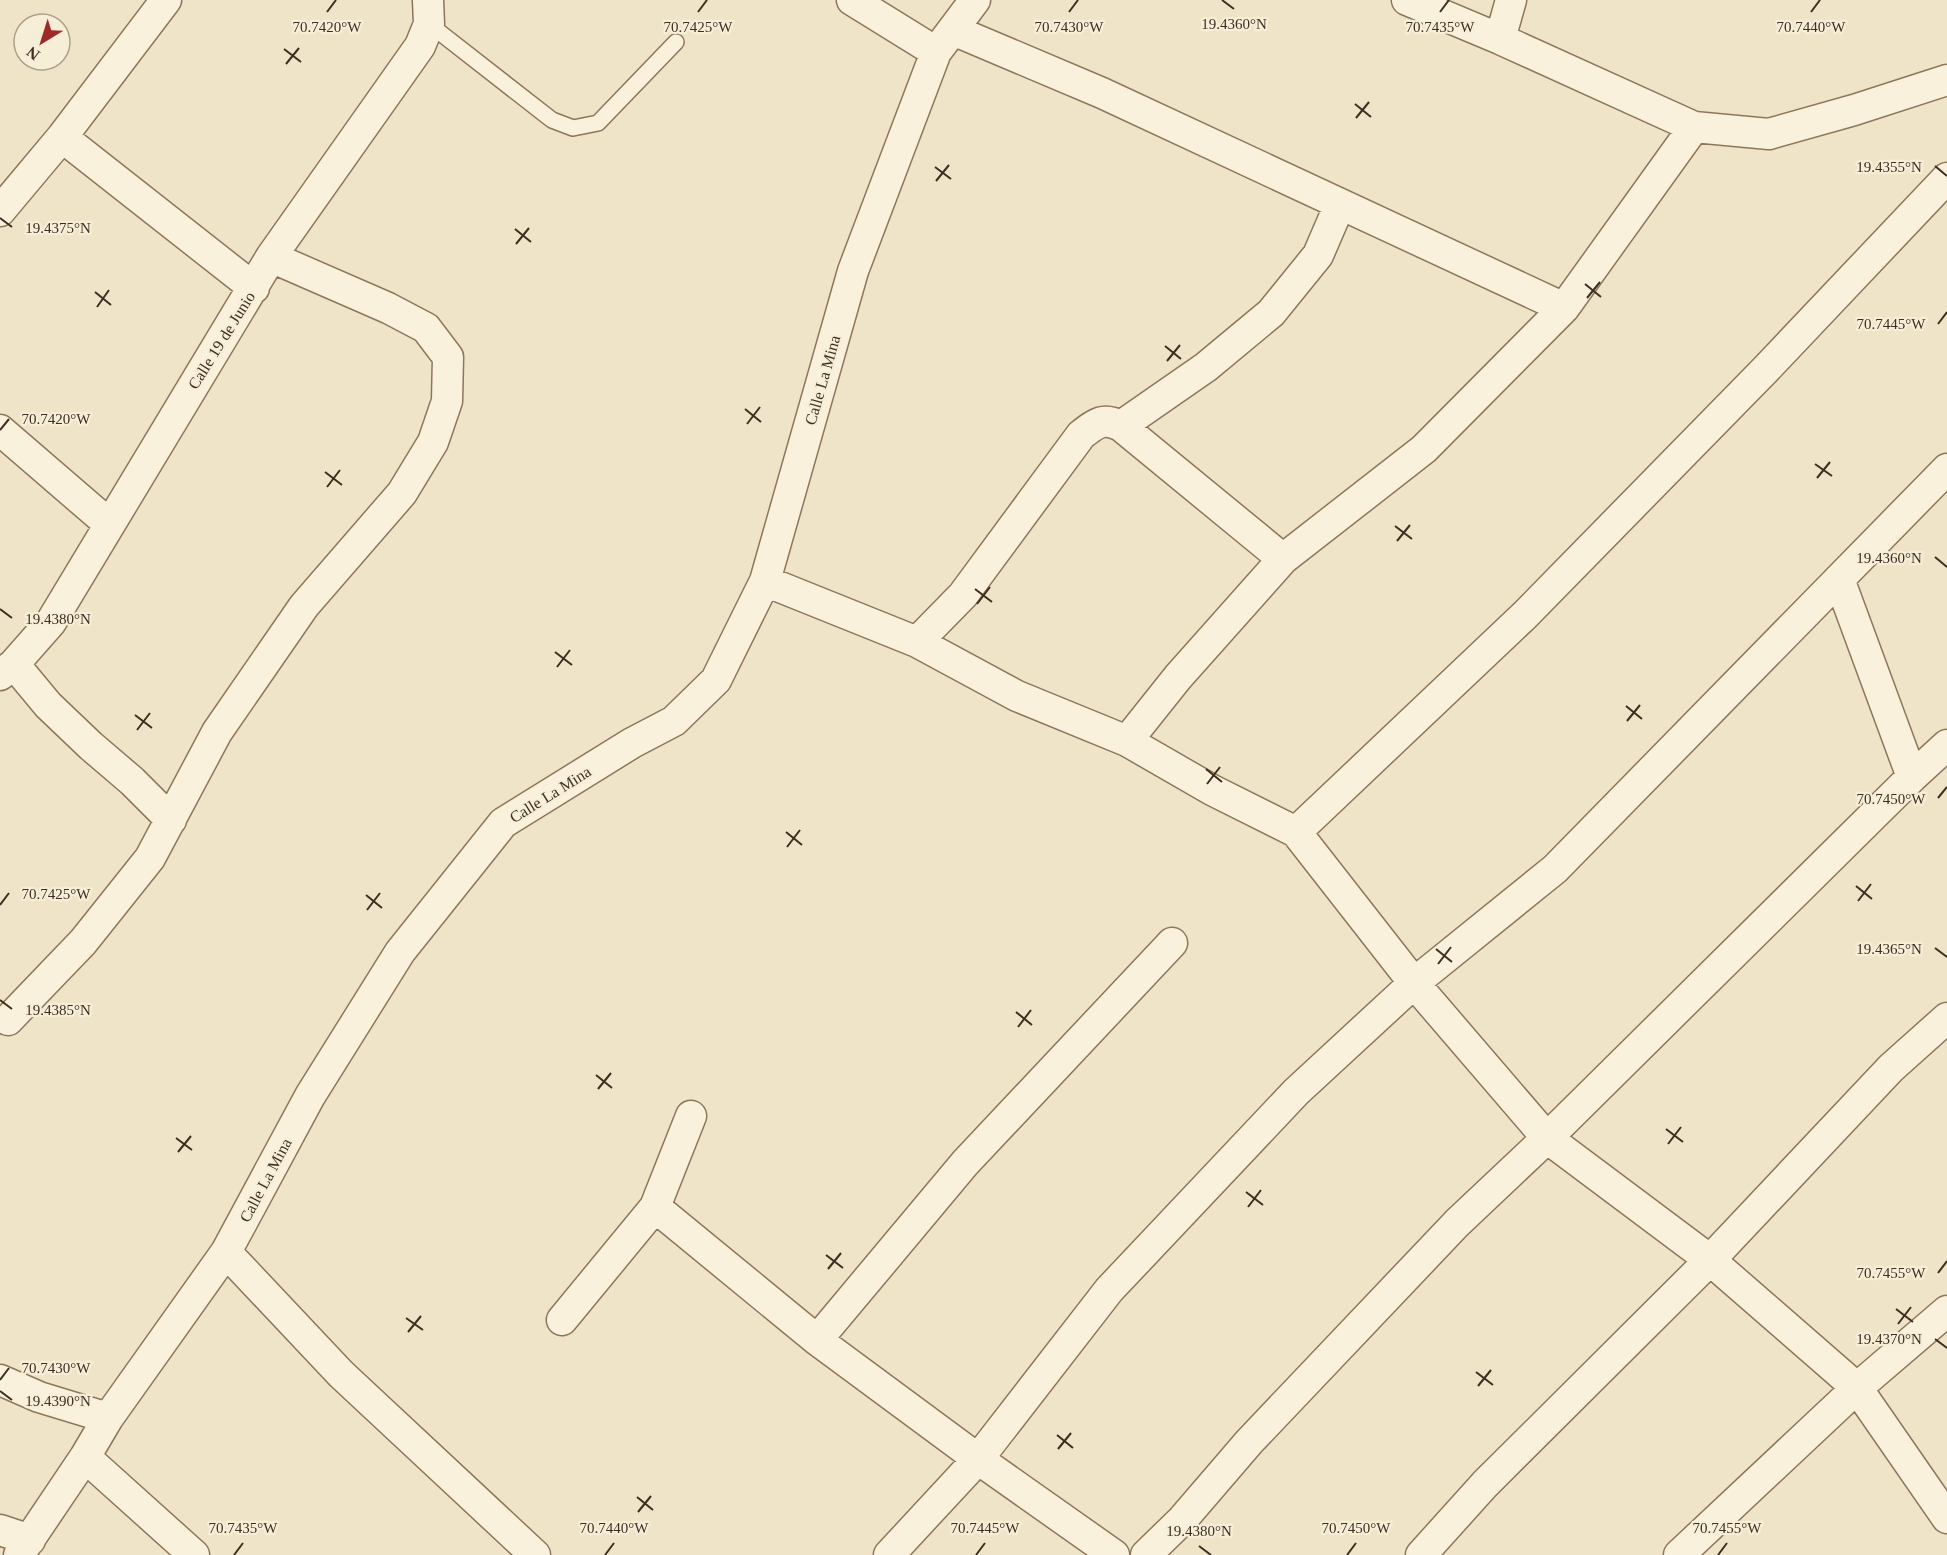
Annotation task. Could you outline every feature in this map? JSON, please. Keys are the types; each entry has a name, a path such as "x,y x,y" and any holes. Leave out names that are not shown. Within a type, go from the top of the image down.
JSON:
{"street":[{"path":"0,211 62,137 166,0"},
{"path":"852,0 944,41 1102,93 1564,308"},
{"name":"Calle La Mina","path":"24,1547 85,1457 108,1418 226,1252 310,1096 400,952 503,823 632,743 674,721 716,680 765,581 853,271 944,41 975,0"},
{"path":"1407,0 1500,39 1694,128 1768,134 1854,110 1947,80"},
{"path":"1500,39 1511,0"},
{"name":"Calle 19 de Junio","path":"7,670 51,622 272,257 420,46 429,12"},
{"path":"1127,741 1178,677 1283,559 1424,449 1564,308 1694,128"},
{"path":"62,137 254,288"},
{"path":"1296,832 1525,615 1766,369 1947,178"},
{"path":"1121,426 1206,367 1271,314 1317,255 1340,204"},
{"path":"8,1020 83,942 150,858 217,732 304,606 402,493 433,442 447,401 448,357 426,328 388,308 272,257"},
{"path":"917,642 963,595 1081,435 1095,423 1110,420 1121,426 1283,559"},
{"path":"0,430 109,524"},
{"path":"889,1555 978,1459 1109,1290 1296,1092 1414,983 1555,869 1947,469"},
{"path":"1839,579 1912,777"},
{"path":"765,581 917,642 1017,696 1127,741 1212,790 1296,832 1414,983 1547,1138 1710,1260 1857,1388 1947,1518"},
{"path":"7,670 132,780 171,820"},
{"path":"1146,1555 1182,1520 1248,1442 1457,1223 1547,1138 1947,745"},
{"path":"817,1340 965,1163 1172,943"},
{"path":"1421,1555 1485,1484 1710,1260 1891,1068 1947,1018"},
{"path":"562,1320 655,1208 691,1116"},
{"path":"655,1208 817,1340 978,1459 1114,1555"},
{"path":"226,1252 340,1374 536,1555"},
{"path":"1679,1555 1857,1388 1947,1311"},
{"path":"0,1380 39,1397 108,1418"},
{"path":"85,1457 194,1555"},
{"path":"0,1530 24,1547"}],"lane":[{"path":"429,12 552,120 573,128 598,123 676,42"}]}
